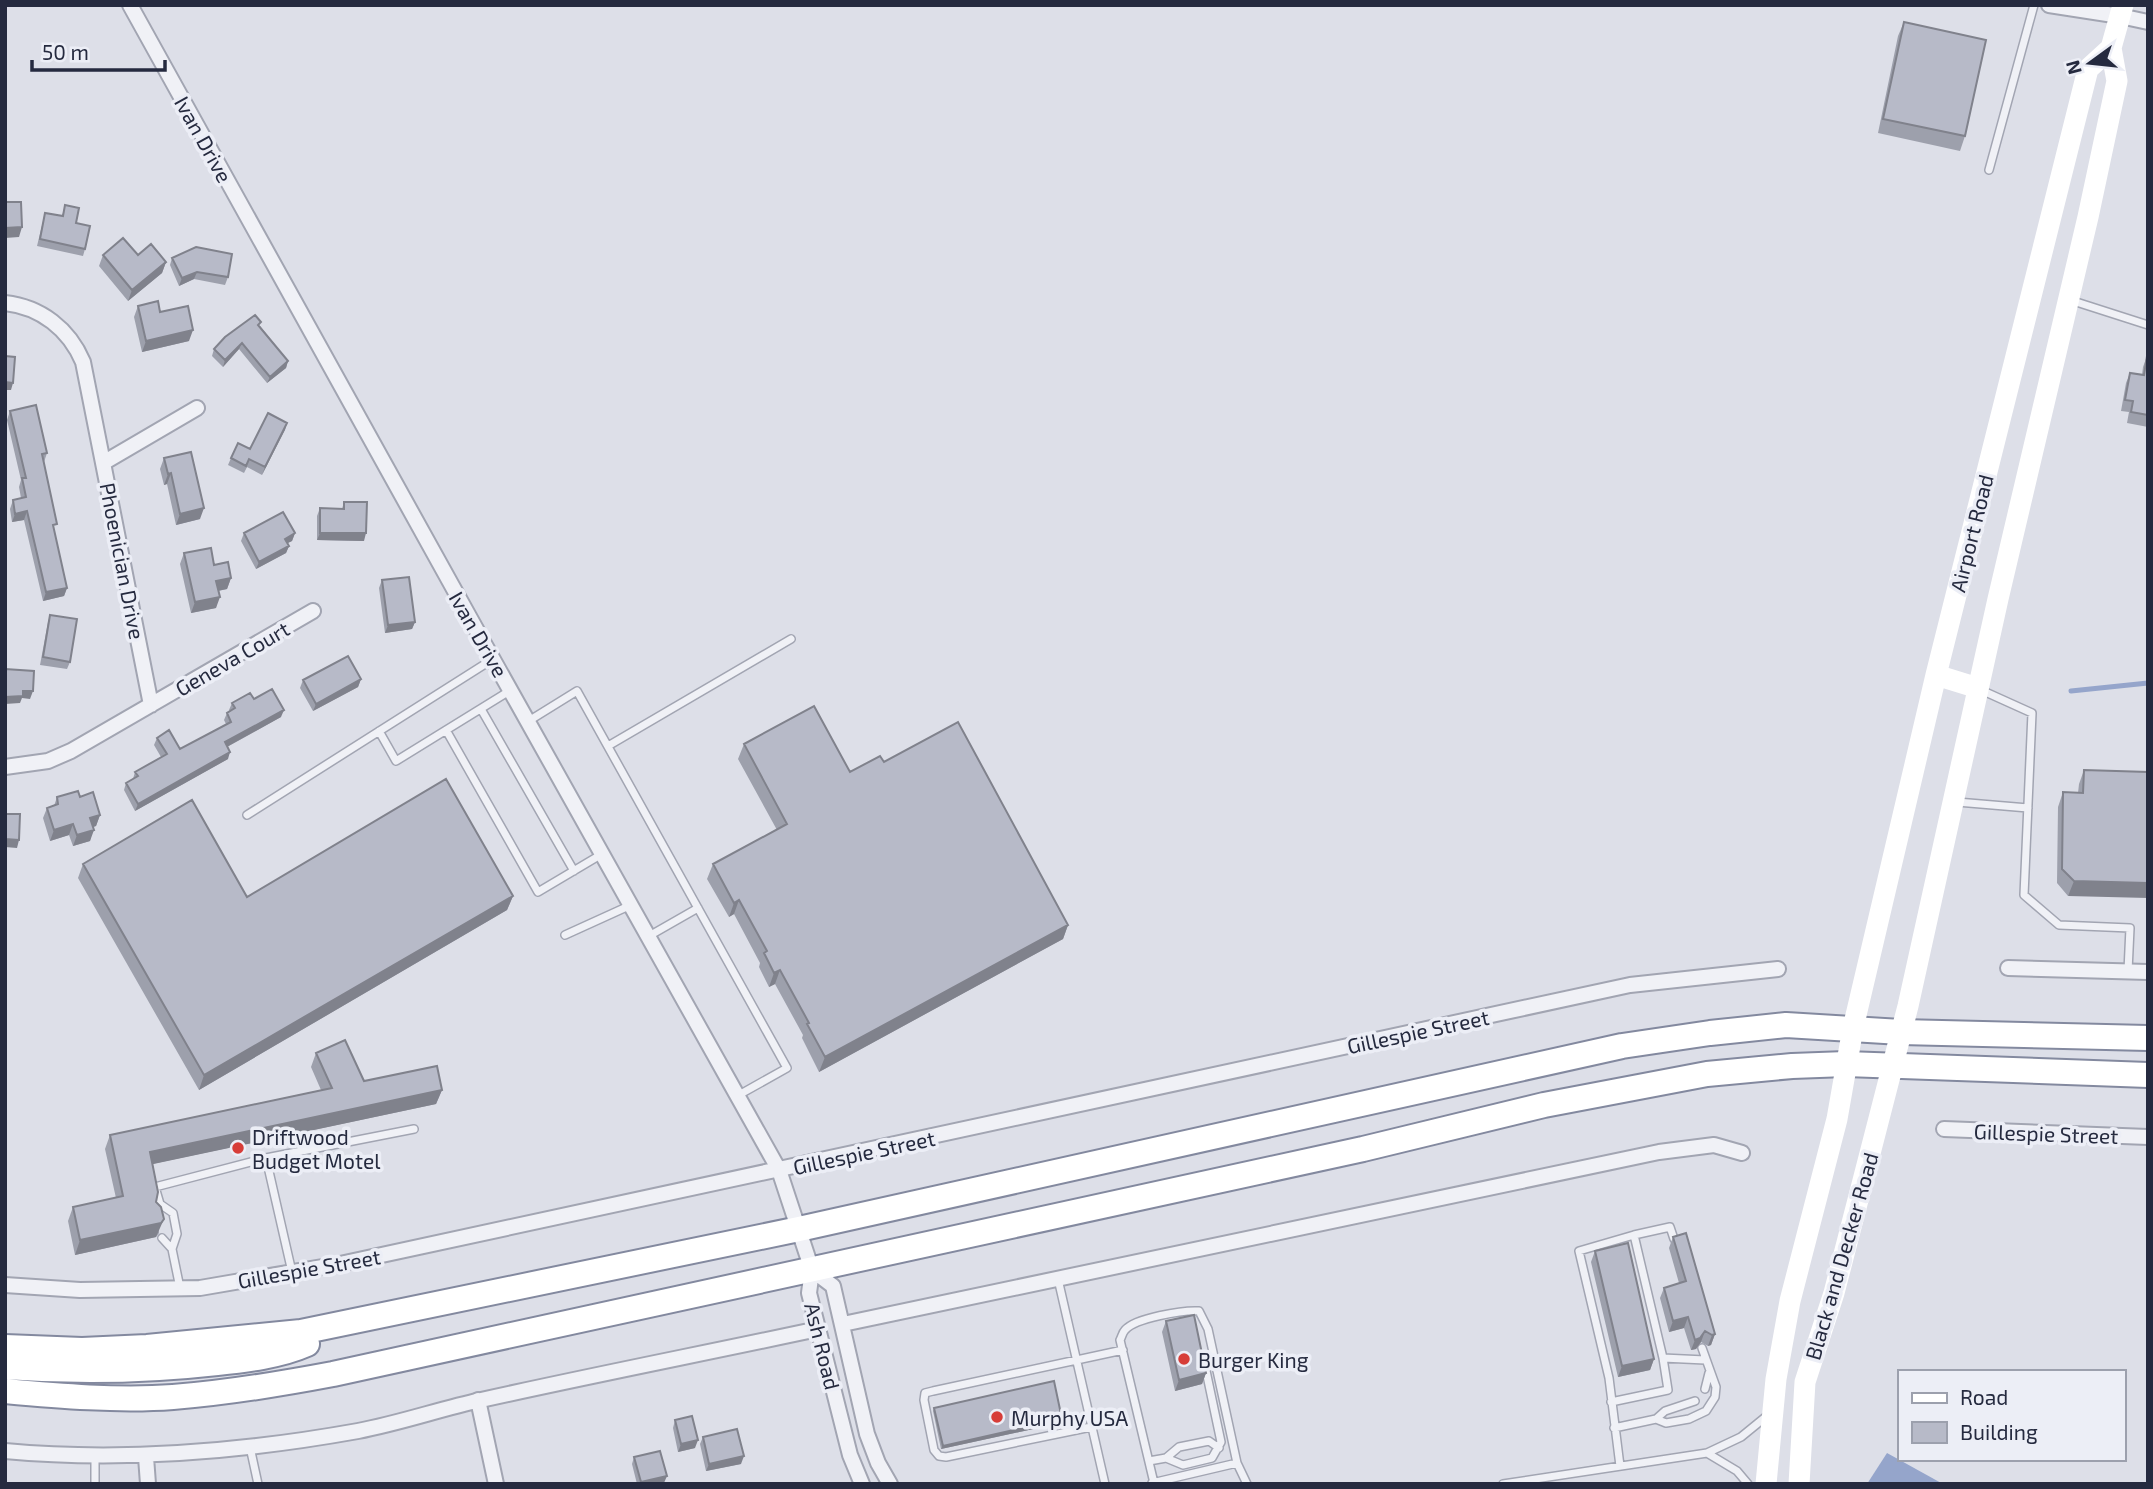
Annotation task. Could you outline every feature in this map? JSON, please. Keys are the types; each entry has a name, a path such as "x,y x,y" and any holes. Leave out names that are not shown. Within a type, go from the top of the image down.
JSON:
{"highway":[{"path":"5,1347 82,1350 147,1347 245,1339 330,1327 799,1229 1622,1046 1710,1033 1786,1025 1901,1032 2148,1038"},
{"path":"5,1391 103,1397 170,1397 252,1389 333,1374 1363,1149 1544,1105 1707,1074 1846,1064 2148,1075"},
{"path":"5,1367 80,1371 169,1368 247,1359 305,1346 330,1327"}],"main road":[{"name":"Airport Road","path":"1901,1032 2117,81 2110,48 2121,10"},
{"name":"Airport Road","path":"1853,1028 1936,675 2088,69 2110,48"},
{"path":"1936,675 1978,688"},
{"name":"Black and Decker Road","path":"1766,1484 1776,1379 1790,1301 1836,1119 1853,1028"},
{"name":"Black and Decker Road","path":"1799,1484 1805,1382 1834,1293 1901,1032"}],"street":[{"name":"Ivan Drive","path":"130,5 527,722 779,1170 812,1270"},
{"path":"2049,5 2121,10 2148,22"},
{"name":"Phoenician Drive","path":"5,303 34,310 52,320 77,347 83,362 151,705"},
{"path":"103,463 197,408"},
{"name":"Geneva Court","path":"151,705 313,611"},
{"path":"5,767 48,761 71,751 151,705"},
{"path":"2008,968 2148,972"},
{"name":"Gillespie Street","path":"5,1285 80,1290 200,1288 340,1264 1630,985 1778,969"},
{"name":"Gillespie Street","path":"1944,1129 2148,1137"},
{"path":"843,1324 1658,1152 1714,1145 1742,1153"},
{"name":"Ash Road","path":"862,1484 850,1455 809,1293 812,1270 833,1286 867,1434 878,1463 890,1484"},
{"path":"5,1451 146,1457 250,1447 360,1431 478,1400 818,1329"},
{"path":"478,1400 496,1484"},
{"path":"146,1457 148,1484"}],"lane":[{"path":"1989,170 2034,5"},
{"path":"2069,300 2148,325"},
{"path":"608,746 791,639"},
{"path":"247,815 492,659"},
{"path":"1978,688 2032,713 2024,895 2059,925 2130,928 2128,971"},
{"path":"379,731 396,761 511,690"},
{"path":"527,722 578,691 787,1068 737,1096"},
{"path":"481,709 573,871"},
{"path":"446,730 538,892 602,854"},
{"path":"1953,802 2028,808"},
{"path":"565,935 631,905"},
{"path":"648,937 698,908"},
{"path":"157,1215 160,1204 155,1187 266,1158 414,1129"},
{"path":"266,1158 292,1272"},
{"path":"160,1204 173,1213 177,1234 172,1249 180,1288"},
{"path":"1620,1466 1609,1378 1579,1251 1670,1227 1674,1239"},
{"path":"1611,1402 1668,1390 1634,1235"},
{"path":"162,1238 172,1249"},
{"path":"1058,1279 1105,1484"},
{"path":"1193,1311 1196,1324"},
{"path":"1237,1463 1152,1483 1120,1340 1125,1330 1136,1322 1199,1311 1208,1329 1237,1463 1247,1484"},
{"path":"1656,1419 1666,1423 1689,1419 1706,1411 1715,1397 1716,1387 1702,1348"},
{"path":"1091,1427 946,1457 939,1456 934,1450 925,1408 925,1393 1123,1350"},
{"path":"1663,1358 1705,1360"},
{"path":"1166,1458 1183,1465 1212,1458 1219,1448 1221,1443 1204,1363"},
{"path":"1705,1389 1709,1373"},
{"path":"1614,1427 1656,1419 1665,1411 1695,1401"},
{"path":"1503,1484 1531,1482 1707,1453 1741,1437 1773,1411"},
{"path":"1149,1461 1166,1458 1179,1447 1209,1441 1219,1448"},
{"path":"250,1447 258,1484"},
{"path":"1707,1453 1737,1471 1748,1484"},
{"path":"95,1455 95,1484"}],"water":[{"path":"1887,1453 1943,1484 1867,1484"}],"building":[{"path":"1904,22 1986,40 1965,136 1883,119"},
{"path":"5,202 21,202 22,227 5,228"},
{"path":"65,205 79,208 76,223 90,226 85,249 40,239 45,213 63,216"},
{"path":"123,238 138,255 151,244 166,262 132,290 103,255"},
{"path":"196,247 232,254 228,277 197,272 182,278 172,258"},
{"path":"158,301 160,312 188,306 193,330 146,341 138,306"},
{"path":"255,315 261,322 258,325 288,361 270,377 242,343 225,360 214,349 225,337"},
{"path":"5,356 15,357 13,383 5,382"},
{"path":"2147,356 2148,415 2131,412 2133,401 2125,400 2130,373 2144,375"},
{"path":"36,405 47,453 42,454 57,524 53,525 67,588 46,592 27,511 15,514 13,500 26,497 22,478 26,478 10,411"},
{"path":"268,413 287,423 265,467 249,459 246,466 231,458 238,443 250,449"},
{"path":"191,452 204,508 180,514 171,473 168,474 164,458"},
{"path":"344,502 367,502 366,533 320,533 320,508 344,509"},
{"path":"283,512 295,533 285,539 289,546 259,562 244,533"},
{"path":"211,548 214,565 228,562 231,578 216,581 220,597 195,602 184,553"},
{"path":"409,577 415,622 388,625 382,580"},
{"path":"50,615 77,619 70,662 43,657"},
{"path":"348,656 361,679 316,704 303,680"},
{"path":"5,669 34,671 33,691 23,691 23,696 5,697"},
{"path":"272,689 284,710 225,742 230,752 138,804 126,783 138,776 135,772 167,754 157,738 169,730 180,749 231,722 227,713 235,708 232,703 250,693 254,699"},
{"path":"814,706 850,772 880,756 884,762 958,722 1068,925 825,1057 780,970 774,973 764,953 767,951 739,900 734,903 713,864 787,824 744,744"},
{"path":"2084,770 2148,772 2148,883 2074,881 2062,869 2063,792 2083,793"},
{"path":"446,779 513,896 204,1075 83,864 192,800 247,897"},
{"path":"78,791 80,797 93,792 100,815 90,818 94,830 77,835 73,824 54,830 47,808 58,804 57,797"},
{"path":"5,814 20,814 19,840 5,839"},
{"path":"345,1040 364,1081 437,1066 442,1090 150,1152 158,1192 156,1202 161,1207 164,1219 161,1223 80,1240 73,1207 123,1196 110,1135 332,1088 316,1053"},
{"path":"1686,1233 1715,1334 1705,1331 1695,1340 1688,1317 1673,1321 1664,1288 1686,1281 1673,1237"},
{"path":"1628,1243 1654,1359 1622,1366 1595,1251"},
{"name":"Burger King","path":"1194,1315 1206,1373 1179,1380 1166,1321"},
{"name":"Murphy USA","path":"1054,1381 1062,1419 943,1446 934,1408"},
{"path":"692,1416 698,1440 681,1444 675,1420"},
{"path":"737,1429 744,1456 709,1464 703,1437"},
{"path":"660,1451 667,1476 641,1482 634,1457"}],"waterway":[{"path":"2071,691 2148,683"}],"place":[{"name":"Driftwood Budget Motel","path":"238,1148"},
{"name":"Burger King","path":"1184,1359"},
{"name":"Murphy USA","path":"997,1417"}]}
